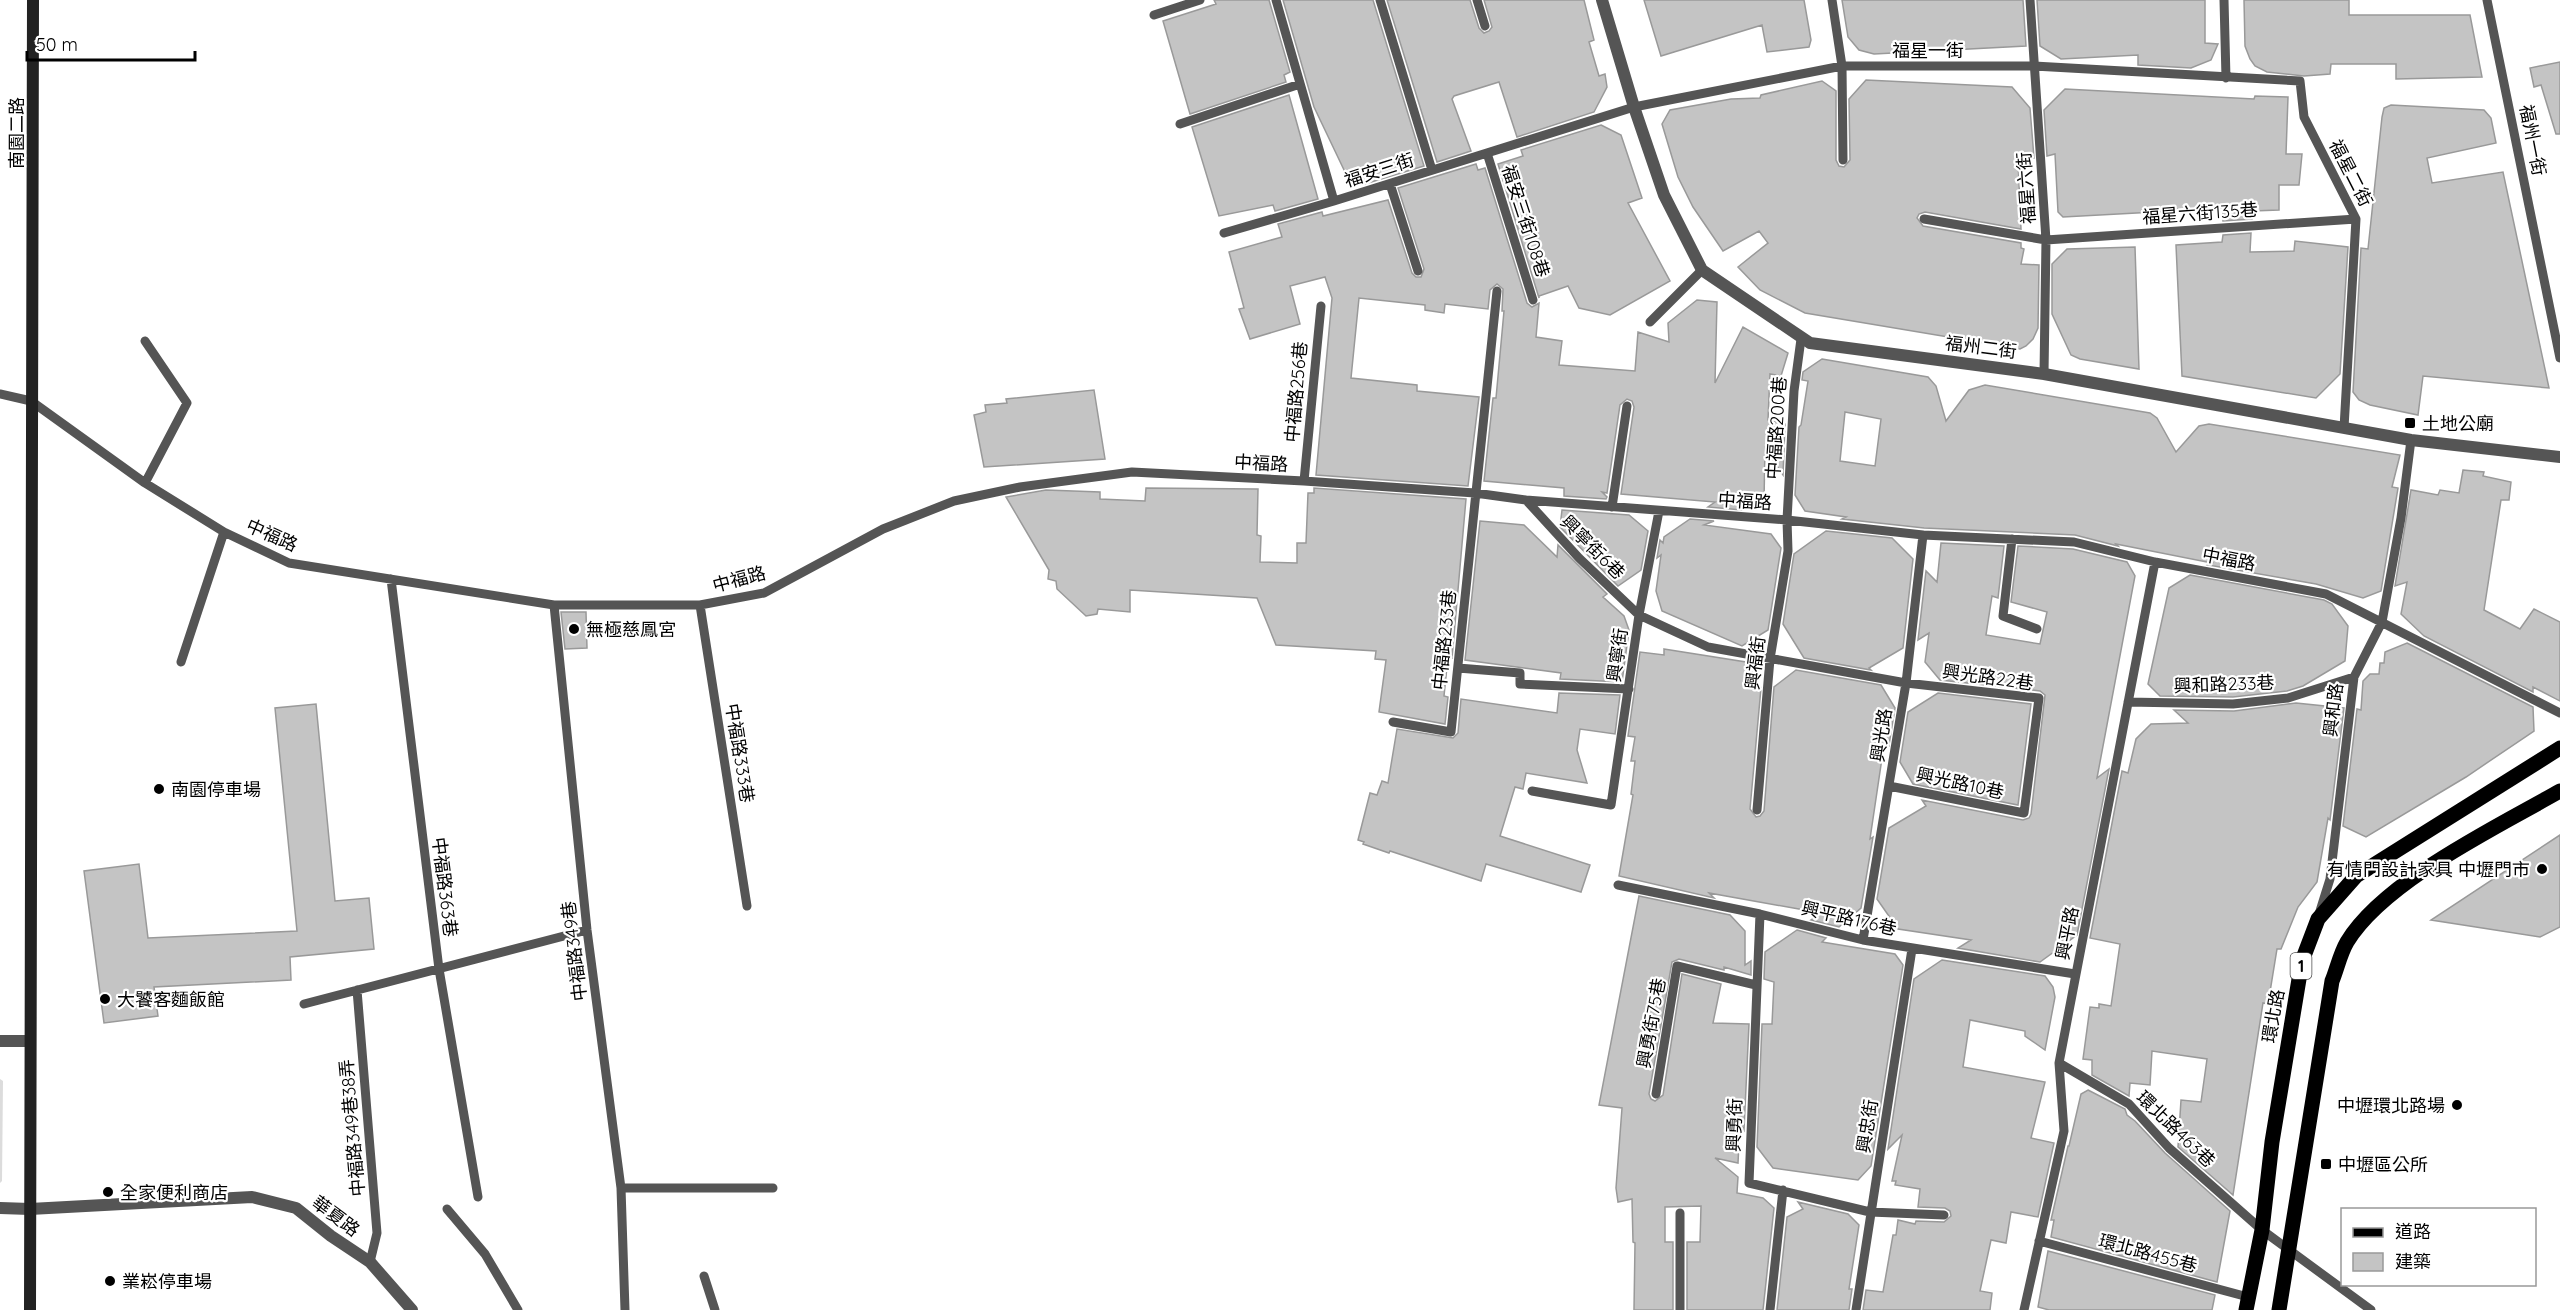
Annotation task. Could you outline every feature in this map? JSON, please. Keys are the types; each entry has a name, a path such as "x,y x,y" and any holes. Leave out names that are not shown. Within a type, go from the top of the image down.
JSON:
{"main road":[{"name":"環北路","path":"2247,1303 2262,1230 2272,1142 2300,973 2318,920 2356,876 2560,748"},
{"name":"1","path":"2279,1310 2332,981 2346,944 2364,919 2418,874 2560,791"}],"street":[{"name":"南園二路","path":"30,1310 30,401 34,134 33,0"},
{"name":"福州二街","path":"1602,0 1634,107 1664,195 1702,270 1810,344 2044,374 2411,440 2560,457"},
{"path":"0,1041 29,1041"},
{"name":"華夏路","path":"0,1208 30,1209 252,1197 296,1208 331,1236 370,1262 412,1310"}],"lane":[{"path":"1154,15 1200,0"},
{"name":"福安三街","path":"1276,0 1334,201 1634,107"},
{"path":"1380,0 1432,170"},
{"path":"1477,0 1485,26"},
{"path":"1832,0 1842,66 1843,160"},
{"name":"福星六街","path":"2030,0 2046,240 2044,374"},
{"path":"2224,0 2226,78"},
{"name":"福州一街","path":"2487,0 2560,358"},
{"name":"福星一街","path":"1634,107 1842,66 2034,66 2226,78"},
{"name":"福星二街","path":"2226,78 2300,81 2304,117 2356,219 2344,428"},
{"path":"1180,124 1300,84"},
{"name":"福安三街108巷","path":"1487,153 1533,300"},
{"path":"1390,184 1418,271"},
{"path":"1224,233 1334,201"},
{"name":"福星六街135巷","path":"1924,219 2046,240 2356,219"},
{"path":"1650,322 1702,270"},
{"name":"中福路233巷","path":"1393,722 1451,732 1497,291"},
{"name":"中福路256巷","path":"1304,481 1321,306"},
{"name":"中福路200巷","path":"1787,520 1794,391 1801,339"},
{"path":"145,341 187,403 145,483"},
{"name":"中福路","path":"0,394 30,401 145,483 224,532 289,563 554,606 700,605 764,593 883,529 954,501 1020,487 1132,472 1304,481 1475,493 1526,500 1787,520 1923,535 2074,542 2155,562 2326,594 2560,713"},
{"path":"1612,507 1627,406"},
{"name":"興和路","path":"2318,920 2330,879 2354,677 2382,622 2401,518 2411,440"},
{"name":"興寧街6巷","path":"1526,500 1579,558 1639,615 1708,647 1906,683"},
{"name":"興寧街","path":"1532,791 1611,805 1639,615 1659,511"},
{"name":"興福街","path":"1756,810 1770,659 1788,551 1787,520"},
{"path":"181,662 224,532"},
{"name":"興光路","path":"1863,940 1906,683 1923,535"},
{"path":"2012,539 2003,616 2037,629"},
{"name":"興平路","path":"2024,1310 2064,1131 2060,1063 2155,562"},
{"name":"中福路363巷","path":"391,579 439,969 478,1197"},
{"name":"中福路333巷","path":"700,605 747,906"},
{"name":"中福路349巷","path":"554,606 587,930 621,1188 625,1310"},
{"path":"1458,668 1520,673 1520,684 1629,689"},
{"name":"興和路233巷","path":"2128,702 2233,704 2288,698 2354,677"},
{"name":"興光路22巷","path":"1906,683 2039,698 2024,813"},
{"name":"興光路10巷","path":"1889,786 2024,813"},
{"name":"興平路176巷","path":"1618,885 1760,914 1863,940 2075,975"},
{"name":"興勇街","path":"1760,914 1749,1183 1783,1190"},
{"path":"304,1004 587,930"},
{"name":"興忠街","path":"1856,1310 1912,948"},
{"name":"興勇街75巷","path":"1656,1094 1677,966 1756,985"},
{"name":"中福路349巷38弄","path":"357,990 377,1233 370,1262"},
{"name":"環北路463巷","path":"2060,1063 2129,1104 2169,1148 2262,1230 2371,1310"},
{"path":"621,1188 773,1188"},
{"path":"1770,1310 1783,1190 1870,1212 1944,1215"},
{"path":"447,1209 485,1254 518,1310"},
{"path":"1680,1213 1680,1310"},
{"name":"環北路455巷","path":"2039,1241 2247,1303"},
{"path":"704,1276 715,1310"}],"shaded area":[{"path":"0,1079 3,1081 2,1181 0,1183"}],"building":[{"path":"1214,0 1269,0 1290,72 1284,75 1286,82 1190,114 1163,21 1216,4"},
{"path":"1283,0 1373,0 1424,166 1365,184 1345,172 1314,107"},
{"path":"1387,0 1470,0 1479,28 1484,33 1492,27 1484,0 1584,0 1594,40 1589,42 1599,76 1605,74 1607,87 1594,112 1517,137 1499,82 1454,96 1452,99 1471,151 1437,162"},
{"path":"1644,0 1804,0 1811,40 1809,47 1767,52 1762,25 1661,56"},
{"path":"1842,0 2023,0 2026,46 1874,54 1859,50 1848,37"},
{"path":"2037,0 2205,0 2205,43 2218,44 2211,60 2191,68 2138,65 2138,55 2061,59 2040,46"},
{"path":"2244,0 2349,0 2349,15 2470,15 2482,77 2396,79 2396,64 2331,64 2330,74 2304,76 2267,72 2255,66 2245,46"},
{"path":"2560,62 2560,134 2556,134 2541,85 2534,87 2530,68"},
{"path":"1866,80 2012,87 2030,108 2034,158 2018,160 2021,229 1925,212 1919,214 1917,218 1923,226 2021,243 2021,248 2024,249 2021,264 2039,265 2038,328 2033,339 2026,346 2020,349 1805,313 1760,290 1738,267 1768,243 1759,231 1723,251 1693,207 1678,177 1662,124 1670,110 1731,99 1760,98 1761,95 1822,81 1836,91 1836,160 1839,166 1844,167 1850,160 1849,99"},
{"path":"2065,89 2254,99 2255,96 2288,97 2286,154 2302,154 2299,185 2279,185 2279,210 2252,211 2252,219 2223,221 2223,208 2173,209 2173,211 2063,217 2058,212 2055,154 2047,156 2044,110"},
{"path":"1289,95 1318,199 1275,211 1273,205 1219,216 1192,127"},
{"path":"2391,105 2484,110 2491,118 2496,143 2427,158 2432,183 2503,172 2549,388 2423,376 2418,415 2370,405 2359,400 2353,392 2361,248 2368,249 2382,117 2384,108"},
{"path":"1601,125 1621,135 1642,198 1628,203 1670,281 1610,315 1579,308 1568,286 1539,296 1539,298 1498,164 1523,156 1521,150"},
{"path":"1476,164 1478,170 1485,168 1527,303 1532,307 1539,303 1536,337 1562,341 1559,365 1635,371 1638,332 1669,342 1668,323 1697,300 1717,302 1715,383 1743,327 1788,353 1781,376 1770,374 1768,420 1785,424 1783,475 1765,448 1764,501 1742,510 1708,507 1715,502 1621,494 1634,407 1632,401 1627,399 1620,405 1607,493 1602,492 1607,497 1606,499 1564,496 1564,488 1484,481 1493,398 1496,398 1504,311 1502,311 1503,289 1497,284 1490,290 1488,309 1445,304 1444,313 1425,310 1425,305 1359,298 1351,378 1417,385 1417,391 1479,397 1468,486 1316,475 1332,298 1325,277 1290,286 1300,324 1250,339 1239,309 1244,308 1229,252 1282,237 1278,224 1322,212 1323,216 1388,200 1412,273 1416,277 1421,277 1424,269 1398,188"},
{"path":"2251,233 2250,252 2294,251 2295,241 2348,247 2340,374 2316,398 2182,376 2176,245 2222,242 2223,235"},
{"path":"2135,247 2139,369 2080,359 2071,355 2052,314 2052,264 2067,249"},
{"path":"1822,359 1928,377 1936,386 1946,421 1969,390 1985,385 2150,413 2157,418 2176,452 2199,426 2209,424 2400,455 2392,487 2398,488 2381,591 2363,598 2316,584 2208,565 2212,563 2116,544 2118,546 2075,535 1924,528 1842,519 1846,517 1805,511 1795,495 1799,427 1808,381 1802,380 1803,372","holes":["1845,412 1881,419 1875,466 1840,461"]},
{"path":"1094,390 1105,459 984,467 974,415 986,412 985,405 1007,403 1006,399"},
{"path":"2463,470 2484,472 2483,476 2511,482 2509,500 2501,500 2484,610 2520,629 2534,609 2560,622 2560,701 2533,687 2533,692 2424,636 2401,614 2407,582 2395,586 2411,490 2438,495 2440,490 2459,493"},
{"path":"1146,488 1258,489 1257,535 1261,536 1260,562 1297,563 1297,543 1306,543 1308,493 1314,493 1314,488 1466,499 1452,658 1448,657 1444,696 1448,697 1445,724 1379,712 1386,660 1375,659 1376,651 1276,645 1257,598 1130,590 1130,612 1098,609 1097,614 1086,616 1057,589 1056,581 1048,579 1049,570 1006,497 1046,490 1100,492 1100,499 1145,501"},
{"path":"1562,510 1629,515 1648,531 1641,570 1618,586 1560,527"},
{"path":"1690,519 1714,521 1704,525 1771,534 1781,548 1768,630 1742,646 1662,611 1656,591 1661,555 1657,558 1660,540 1663,543 1664,537"},
{"path":"1480,521 1524,525 1557,557 1558,545 1607,594 1603,597 1624,616 1629,630 1622,682 1560,679 1561,673 1465,660"},
{"path":"1826,531 1892,538 1913,559 1903,648 1869,668 1871,670 1804,658 1783,624 1794,554"},
{"path":"1941,543 2004,546 1998,598 1992,596 1986,635 2040,644 2047,612 2011,602 2018,546 2073,549 2127,562 2135,576 2097,778 2109,769 2077,935 2040,962 1958,948 1971,940 1898,929 1877,899 1889,828 1926,806 1922,800 2023,820 2029,818 2031,814 2045,695 2040,691 1940,680 1925,662 1929,633 1918,640 1926,571 1937,582"},
{"path":"2190,575 2324,600 2332,604 2348,626 2345,661 2303,686 2287,691 2233,697 2160,696 2148,684 2169,588"},
{"name":"無極慈鳳宮","path":"561,612 586,612 587,648 565,649"},
{"path":"2407,643 2533,707 2534,731 2466,777 2366,837 2343,826 2357,709 2361,710 2363,681 2370,674 2379,674 2380,663 2384,663 2385,652"},
{"path":"1664,649 1746,662 1761,688 1750,809 1756,817 1764,811 1774,687 1796,670 1881,685 1895,708 1889,745 1885,738 1870,839 1873,837 1861,908 1839,927 1811,920 1821,913 1709,893 1714,898 1619,876 1633,795 1631,794 1635,761 1631,761 1635,737 1628,736 1640,652 1664,655"},
{"path":"1559,693 1620,695 1615,734 1580,729 1577,750 1587,783 1526,773 1523,789 1515,787 1500,836 1590,865 1581,892 1486,864 1481,881 1390,851 1389,853 1358,840 1370,793 1377,795 1382,781 1388,783 1397,729 1453,738 1458,733 1461,699 1557,713"},
{"path":"1938,693 2031,704 2018,805 1913,784 1900,762 1908,712"},
{"path":"2296,703 2344,708 2330,820 2328,818 2317,882 2298,907 2281,949 2277,949 2268,1004 2263,1003 2233,1195 2178,1147 2181,1100 2201,1102 2207,1059 2152,1051 2150,1085 2130,1083 2129,1096 2092,1075 2092,1060 2083,1059 2090,1007 2099,1008 2099,1004 2111,1006 2120,944 2090,938 2122,771 2128,773 2136,739 2151,724 2188,723 2174,710 2234,711"},
{"path":"316,704 335,901 369,898 374,949 290,957 291,980 154,987 158,1016 104,1023 84,871 139,864 148,938 297,931 275,708"},
{"path":"2560,835 2560,927 2540,937 2431,920"},
{"path":"1639,896 1730,915 1745,931 1745,965 1751,961 1751,975 1724,967 1724,970 1679,959 1672,962 1649,1094 1655,1101 1663,1095 1682,974 1721,984 1713,1023 1749,1024 1744,1130 1740,1123 1738,1163 1715,1158 1738,1177 1737,1193 1763,1198 1774,1208 1763,1310 1687,1310 1687,1242 1700,1242 1701,1206 1665,1207 1665,1242 1673,1242 1673,1310 1634,1310 1635,1243 1633,1242 1632,1199 1618,1202 1616,1188 1622,1108 1599,1105"},
{"path":"1797,930 1826,938 1822,942 1895,954 1903,965 1871,1166 1858,1180 1773,1168 1757,1147 1762,1024 1772,1024 1774,982 1764,979 1765,952"},
{"path":"1942,960 2045,976 2053,987 2055,997 2045,1050 2025,1036 2025,1031 1970,1020 1963,1067 2045,1082 2031,1138 2054,1143 2038,1217 2011,1212 2006,1243 1991,1240 1980,1291 1992,1293 1990,1310 1863,1310 1866,1290 1883,1292 1893,1235 1896,1235 1898,1220 1915,1224 1916,1221 1944,1222 1951,1216 1950,1211 1945,1208 1918,1207 1920,1189 1895,1185 1896,1181 1892,1181 1902,1135 1888,1149 1914,979"},
{"path":"2088,1090 2125,1109 2127,1115 2165,1153 2230,1211 2217,1282 2051,1237 2054,1220 2051,1220 2081,1094"},
{"path":"1798,1202 1848,1214 1859,1225 1849,1289 1852,1289 1849,1310 1777,1310 1787,1217 1803,1209"},
{"path":"2048,1251 2215,1295 2212,1310 2049,1310 2038,1307"}],"place":[{"name":"土地公廟","path":"2410,423"},
{"name":"無極慈鳳宮","path":"574,629"},
{"name":"南園停車場","path":"159,789"},
{"name":"有情門設計家具 中壢門市","path":"2542,869"},
{"name":"大饕客麵飯館","path":"105,999"},
{"name":"中壢環北路場","path":"2457,1105"},
{"name":"中壢區公所","path":"2326,1164"},
{"name":"全家便利商店","path":"108,1192"},
{"name":"業崧停車場","path":"110,1281"}]}
